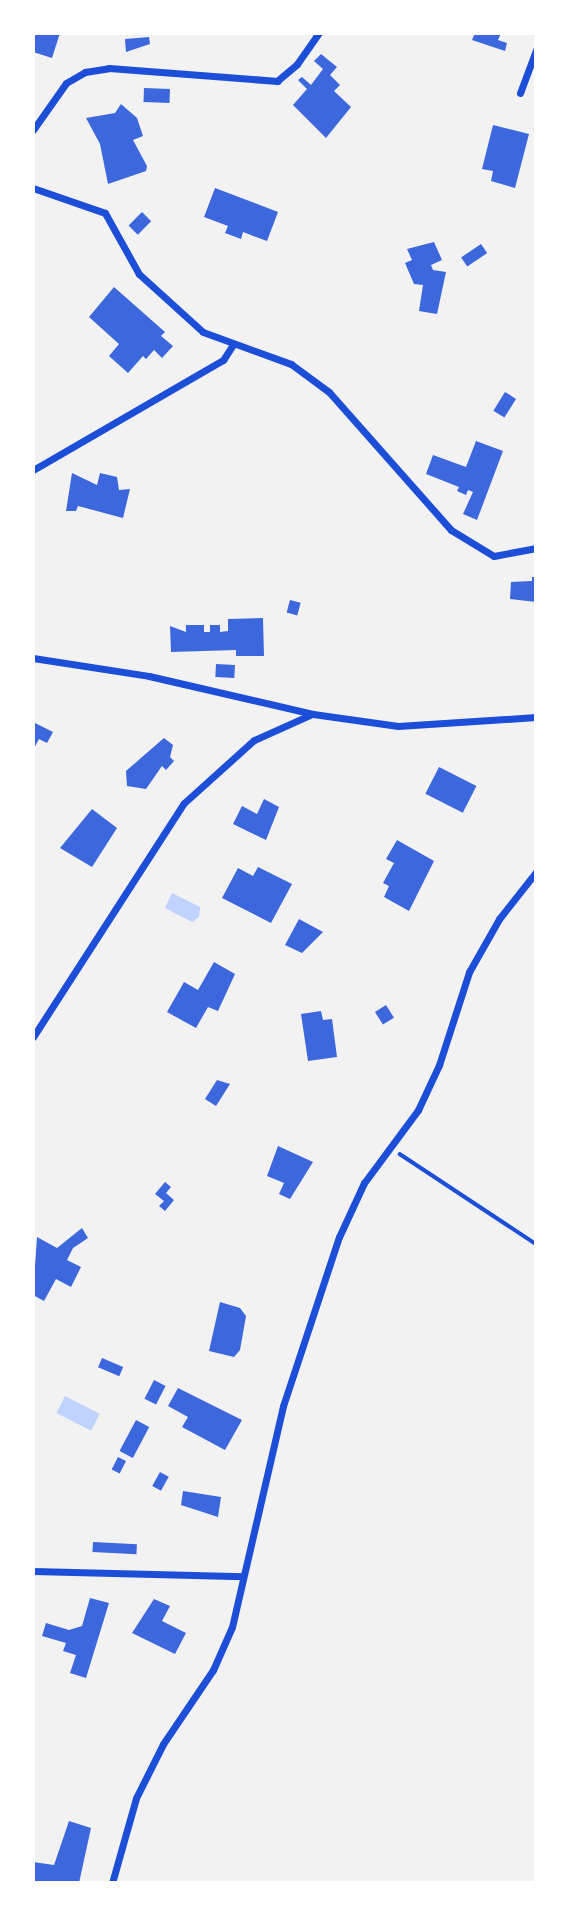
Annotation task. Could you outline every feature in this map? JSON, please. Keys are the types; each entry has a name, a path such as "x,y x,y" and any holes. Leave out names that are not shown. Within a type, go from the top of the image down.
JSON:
{"street":[{"path":"33,130 66,83 85,72 109,68 277,81 297,65 319,33"},
{"path":"520,93 536,50"},
{"path":"33,188 105,213 144,279 203,332 232,346 291,364 329,391 450,530 494,556 536,548"},
{"path":"33,470 223,360 232,346"},
{"path":"33,658 149,676 313,714 398,726 536,718"},
{"path":"33,1037 184,803 254,740 313,714"},
{"path":"112,1883 136,1798 163,1744 213,1670 232,1627 283,1406 339,1237 364,1183 418,1110 439,1065 469,972 499,919 536,872"},
{"path":"33,1571 243,1576"}],"path":[{"path":"389,1147 536,1244"}],"water":[{"path":"172,893 200,907 199,917 192,922 165,908"},
{"path":"65,1396 100,1414 91,1431 56,1413"}],"building":[{"path":"33,33 60,33 52,58 33,52"},
{"path":"475,33 501,33 498,40 507,43 505,51 472,40"},
{"path":"149,37 150,44 126,52 125,39"},
{"path":"321,54 337,67 330,75 340,85 334,91 351,107 326,138 293,105 307,89 298,80 302,77 311,85 323,69 314,61"},
{"path":"144,88 170,89 169,103 144,102"},
{"path":"121,104 137,118 143,136 133,140 147,166 146,171 108,184 100,144 86,118 115,113"},
{"path":"493,125 529,134 515,188 491,181 493,171 482,169"},
{"path":"215,188 278,212 267,241 243,232 241,239 225,233 228,226 204,217"},
{"path":"142,212 151,221 138,235 129,225"},
{"path":"434,242 442,260 431,265 433,270 446,272 437,314 419,311 423,285 414,284 405,263 412,260 407,249"},
{"path":"481,244 487,253 467,267 461,257"},
{"path":"114,287 165,332 161,336 173,346 162,358 154,350 146,359 143,356 128,373 109,356 119,344 89,317"},
{"path":"505,392 516,399 504,418 493,411"},
{"path":"476,441 503,451 477,520 463,514 473,492 468,490 466,495 457,491 459,487 426,474 433,455 466,467"},
{"path":"72,473 97,485 100,473 117,477 119,490 130,489 123,518 78,506 76,511 66,511"},
{"path":"532,577 536,577 536,602 510,599 511,582 532,581"},
{"path":"290,600 301,603 297,615 287,613"},
{"path":"263,618 264,656 236,656 236,650 171,652 170,626 186,632 186,625 204,625 204,632 210,632 210,625 220,625 220,632 228,631 228,619"},
{"path":"216,664 235,665 234,678 215,677"},
{"path":"33,722 53,732 47,743 39,739 33,750"},
{"path":"164,738 173,745 170,757 174,761 166,770 162,766 146,789 127,786 126,771"},
{"path":"439,767 476,786 463,813 425,794"},
{"path":"264,799 279,807 266,840 233,824 242,806 257,814"},
{"path":"92,809 117,828 92,867 60,848"},
{"path":"397,840 434,861 409,911 384,897 389,886 383,883 394,863 386,859"},
{"path":"258,867 292,884 271,923 222,898 238,868 253,876"},
{"path":"299,919 323,932 302,953 285,945"},
{"path":"214,962 235,974 218,1011 208,1007 196,1028 167,1012 184,982 198,990"},
{"path":"386,1005 394,1018 383,1025 375,1012"},
{"path":"321,1011 323,1020 332,1019 337,1057 308,1061 301,1014"},
{"path":"217,1080 230,1084 216,1106 205,1099"},
{"path":"278,1146 313,1162 290,1199 279,1194 284,1183 267,1176"},
{"path":"165,1182 171,1187 166,1193 174,1200 165,1211 159,1206 164,1201 155,1194"},
{"path":"82,1228 88,1238 73,1248 67,1260 81,1267 71,1287 56,1279 44,1301 33,1295 37,1237 57,1248"},
{"path":"220,1302 240,1308 246,1316 240,1350 234,1357 209,1351"},
{"path":"102,1358 123,1367 119,1376 98,1367"},
{"path":"154,1380 166,1386 156,1405 144,1399"},
{"path":"178,1388 242,1420 225,1450 182,1427 188,1417 168,1406"},
{"path":"136,1420 149,1427 133,1458 120,1451"},
{"path":"118,1457 126,1461 120,1474 112,1469"},
{"path":"160,1472 169,1477 161,1491 152,1486"},
{"path":"183,1491 221,1497 218,1517 181,1505"},
{"path":"93,1542 137,1544 136,1554 92,1552"},
{"path":"90,1598 109,1603 86,1678 70,1673 76,1655 63,1651 66,1643 42,1636 46,1623 69,1630 82,1626"},
{"path":"154,1599 170,1606 162,1621 186,1633 175,1654 132,1633"},
{"path":"69,1821 91,1828 79,1883 33,1883 33,1862 54,1865"}]}
